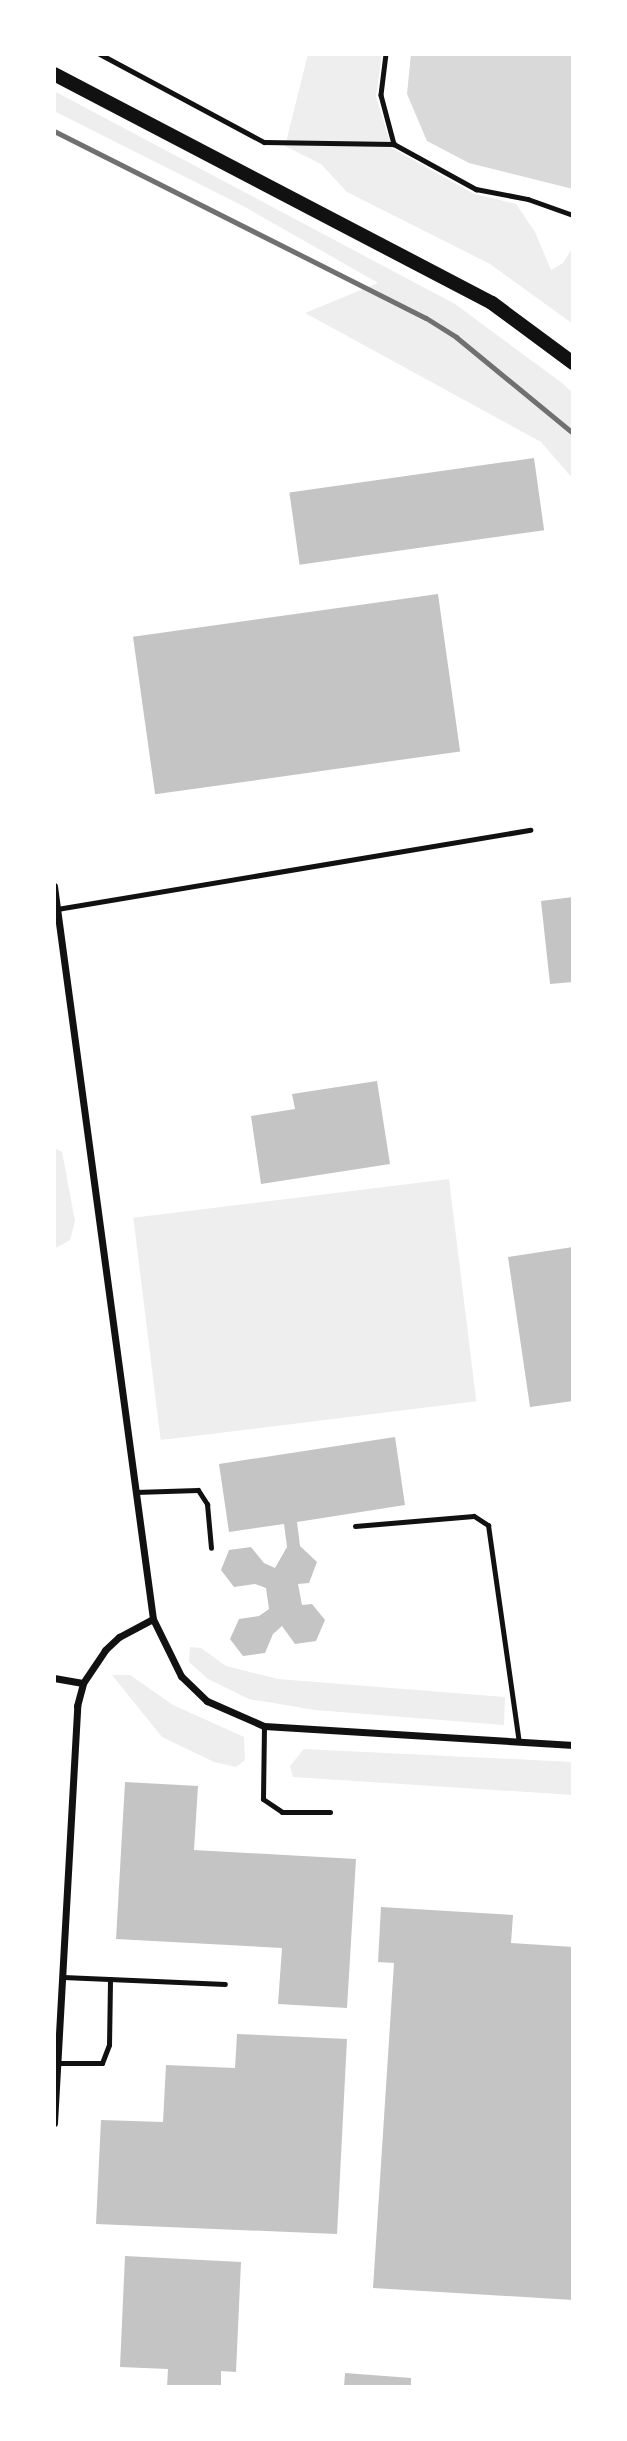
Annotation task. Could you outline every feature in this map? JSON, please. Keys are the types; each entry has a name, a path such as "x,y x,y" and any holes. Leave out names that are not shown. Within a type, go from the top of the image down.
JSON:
{"main road":[{"path":"54,74 492,303 573,363"}],"street":[{"path":"54,886 153,1619 181,1676 207,1701 264,1726 573,1745"},
{"path":"54,2123 77,1706 83,1683 119,1637 153,1619"},
{"path":"54,1678 83,1683"}],"lane":[{"path":"57,909 530,830"},
{"path":"135,1492 198,1490 207,1504 211,1548"},
{"path":"355,1526 474,1516 488,1525 519,1742"},
{"path":"264,1726 263,1799 282,1812 330,1812"},
{"path":"63,1977 225,1983"},
{"path":"58,2063 85,2066 102,2063 109,2045 110,1979"}],"path":[{"path":"100,54 264,142 394,144 476,189 528,199 573,215"},
{"path":"386,54 381,95 394,144"}],"shaded area":[{"path":"308,54 382,54 376,97 392,148 474,194 516,204 535,232 551,270 563,263 573,247 573,324 490,264 347,192 321,164 285,146"},
{"path":"411,54 573,54 573,189 469,163 427,141 407,94"},
{"path":"54,91 455,304 562,383 573,393 573,479 541,442 305,313 378,283 245,207 54,111"},
{"path":"54,1148 62,1152 75,1221 70,1240 54,1249"},
{"path":"449,1179 476,1401 161,1440 133,1218"},
{"path":"190,1647 201,1648 226,1666 278,1679 505,1697 504,1725 315,1710 249,1699 208,1679 189,1662"},
{"path":"112,1675 130,1675 173,1705 244,1737 245,1760 236,1767 214,1762 162,1737"},
{"path":"304,1749 573,1762 573,1795 293,1777 290,1766"}],"building":[{"path":"534,458 544,530 300,565 289,492"},
{"path":"438,594 460,751 155,794 133,637"},
{"path":"573,897 573,982 550,984 541,901"},
{"path":"377,1081 390,1164 261,1184 251,1116 295,1109 292,1094"},
{"path":"573,1247 573,1401 530,1407 508,1257"},
{"path":"395,1437 405,1505 297,1522 300,1546 317,1562 309,1583 298,1584 302,1605 312,1604 325,1620 316,1641 295,1644 282,1626 273,1634 265,1653 243,1656 230,1639 239,1619 259,1616 269,1609 266,1588 255,1584 234,1587 221,1570 229,1550 251,1547 264,1563 275,1568 287,1547 284,1524 229,1532 219,1464"},
{"path":"125,1782 198,1786 194,1850 356,1859 347,2008 278,2004 282,1948 116,1939"},
{"path":"381,1907 513,1915 511,1943 573,1947 573,2300 373,2288 394,1963 378,1962"},
{"path":"237,2034 347,2039 337,2234 96,2224 101,2120 163,2122 166,2065 235,2068"},
{"path":"125,2256 241,2262 236,2372 221,2371 221,2387 167,2387 168,2369 120,2367"},
{"path":"345,2373 411,2378 411,2387 344,2387"}],"railway":[{"path":"54,131 426,318 456,337 573,433"}]}
